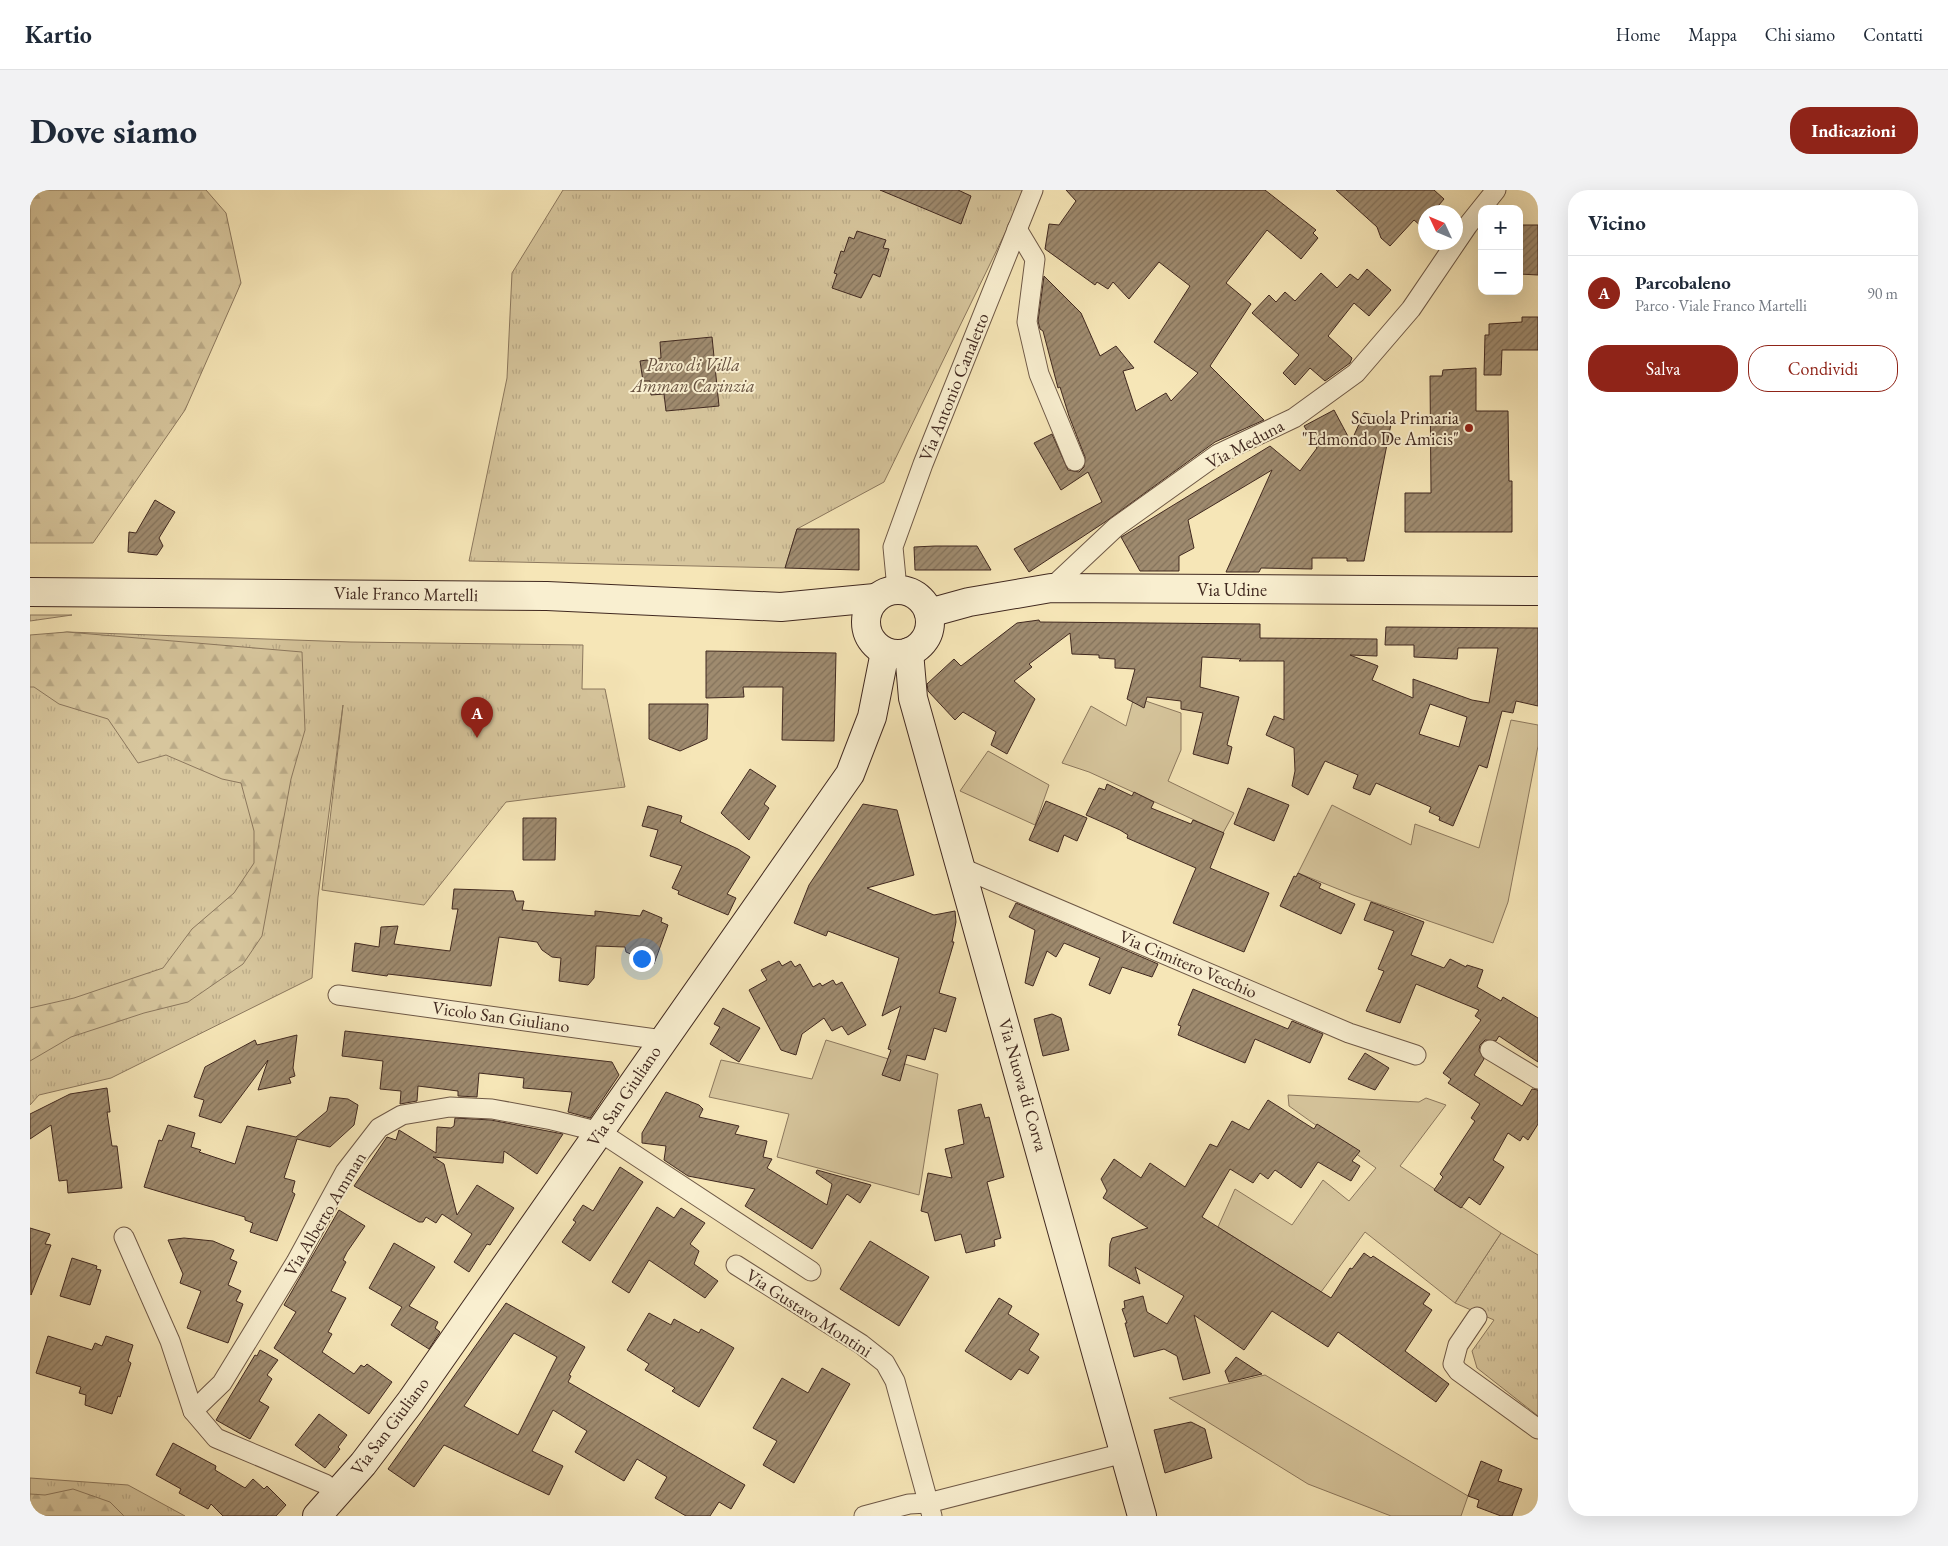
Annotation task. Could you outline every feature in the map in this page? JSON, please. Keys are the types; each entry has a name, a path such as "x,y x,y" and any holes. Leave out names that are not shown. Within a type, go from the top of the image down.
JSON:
{"main road":[{"name":"Via Udine","path":"929,613 969,602 1051,588 1538,591"},
{"name":"Viale Franco Martelli","path":"30,592 547,596 781,607 865,625"},
{"name":"Viale Franco Martelli","path":"781,607 886,594"},
{"path":"886,594 916,595 926,604 929,613 930,628 922,644 897,652 870,639 865,625 869,606 886,594"},
{"name":"Via Nuova di Corva","path":"897,652 913,698 962,868 1142,1516"},
{"name":"Via San Giuliano","path":"317,1516 363,1464 411,1401 850,774 897,652"}],"street":[{"name":"Via Antonio Canaletto","path":"886,594 893,547 923,464 1033,190"},
{"name":"Via Meduna","path":"1051,588 1116,528 1218,454 1294,418 1356,373 1411,309 1468,225 1496,190"},
{"path":"1017,229 1035,259 1027,322 1039,374 1075,461"},
{"name":"Via Cimitero Vecchio","path":"962,868 1349,1032 1416,1055"},
{"name":"Vicolo San Giuliano","path":"338,995 663,1040"},
{"path":"1490,1050 1538,1079"},
{"name":"Via Alberto Amman","path":"193,1411 222,1383 296,1262 345,1172 379,1128 402,1115 450,1107 492,1110 552,1120 600,1132 811,1271"},
{"path":"124,1237 170,1341 193,1411 216,1438 325,1484 336,1496"},
{"name":"Via Gustavo Montini","path":"736,1265 861,1344 885,1363 895,1382 930,1509"},
{"path":"1477,1317 1458,1345 1453,1364 1458,1371 1538,1429"},
{"path":"864,1516 909,1504 930,1509 1124,1453"}],"green space":[{"path":"30,190 206,190 226,213 241,283 185,410 93,543 30,543"},
{"name":"Parco di Villa Amman Carinzia","path":"563,190 1026,190 884,482 797,529 785,568 469,561 507,378 512,273"},
{"path":"30,615 72,615 30,621"},
{"path":"67,632 351,642 583,645 582,689 605,689 625,787 506,802 424,905 322,890 343,705 318,897 312,978 111,1078 39,1095 30,1105 30,637"},
{"path":"67,632 302,652 305,730 291,779 262,936 243,964 188,1002 144,1013 71,1037 30,1061 30,1008 74,998 163,968 192,929 234,893 254,863 254,831 241,783 222,779 166,755 138,763 108,719 59,704 34,687 30,687 30,635"},
{"path":"1134,697 1181,713 1181,750 1168,781 1234,813 1223,833 1089,772 1062,763 1091,706 1126,726"},
{"path":"1511,720 1538,725 1538,746 1508,902 1493,943 1353,895 1298,873 1332,805 1411,845 1415,824 1479,848"},
{"path":"988,751 1049,785 1035,825 960,791"},
{"path":"826,1040 938,1074 919,1195 777,1157 789,1114 709,1097 721,1060 812,1079"},
{"path":"1288,1095 1419,1102 1426,1098 1446,1105 1400,1166 1501,1233 1455,1303 1365,1232 1321,1292 1218,1227 1235,1189 1292,1225 1323,1180 1349,1201 1376,1168 1289,1106"},
{"path":"1501,1233 1538,1255 1538,1416 1477,1368 1472,1351 1494,1320 1455,1303"},
{"path":"1265,1375 1468,1496 1461,1516 1391,1516 1308,1484 1169,1398"},
{"path":"30,1478 128,1485 185,1516 30,1516"},
{"path":"73,1489 110,1502 124,1516 30,1516 30,1494 45,1495"}],"building":[{"path":"880,190 958,190 971,196 961,224"},
{"path":"1066,190 1265,190 1316,230 1313,233 1318,238 1301,259 1267,230 1226,283 1251,304 1210,366 1264,420 1215,442 1105,522 1029,572 1014,549 1102,502 1088,472 1061,490 1034,443 1052,434 1068,470 1079,472 1084,467 1085,457 1060,387 1058,388 1043,331 1040,329 1038,321 1044,276 1081,313 1100,356 1116,346 1134,368 1123,371 1136,411 1166,393 1171,401 1198,373 1154,342 1190,286 1159,262 1129,299 1113,282 1108,289 1097,282 1095,285 1045,249 1049,224 1059,225 1076,201"},
{"path":"1336,190 1434,190 1444,199 1439,205 1418,205 1418,223 1414,220 1390,246 1381,238 1377,227"},
{"path":"1523,225 1538,225 1538,275 1523,274"},
{"path":"857,231 886,240 883,248 889,249 880,277 873,274 861,298 832,288 837,274 834,273 841,251 844,252 849,237 854,239"},
{"path":"1367,269 1391,290 1369,316 1354,303 1328,336 1352,358 1350,363 1325,381 1310,368 1295,385 1283,373 1299,355 1252,313 1269,295 1276,302 1285,292 1295,301 1321,273 1337,288 1350,274 1358,280"},
{"path":"1522,317 1538,317 1538,350 1502,350 1501,375 1484,375 1485,335 1489,335 1489,324 1522,322"},
{"path":"712,337 719,406 666,411 664,394 651,395 650,381 643,381 640,361 661,358 660,342"},
{"path":"1476,368 1476,411 1508,411 1509,481 1512,481 1512,532 1405,532 1405,493 1431,493 1430,376 1442,376 1443,370"},
{"path":"1334,410 1351,442 1364,413 1392,419 1364,561 1347,561 1347,558 1312,558 1312,569 1261,568 1259,572 1226,572 1272,470 1188,520 1194,548 1179,556 1179,571 1140,571 1121,537 1270,446 1300,471 1317,448 1304,426"},
{"path":"155,500 175,512 159,538 163,546 157,555 128,552 129,532 136,533"},
{"path":"797,529 859,529 859,570 785,568"},
{"path":"977,546 991,570 915,570 914,547"},
{"path":"1039,620 1040,622 1260,624 1260,638 1377,639 1377,656 1350,655 1378,666 1372,680 1413,698 1413,679 1472,700 1489,703 1498,648 1458,648 1457,659 1414,657 1414,645 1385,645 1386,627 1538,628 1538,706 1516,701 1513,713 1502,711 1487,768 1479,765 1453,826 1439,820 1440,817 1429,812 1431,807 1376,783 1370,795 1353,788 1358,775 1325,761 1308,795 1292,786 1295,771 1294,748 1266,735 1274,716 1284,720 1284,661 1239,661 1241,659 1202,657 1200,687 1239,697 1227,745 1232,747 1228,764 1193,754 1203,713 1181,709 1181,701 1147,697 1144,708 1127,699 1135,669 1115,668 1115,659 1099,658 1099,655 1072,654 1070,633 1029,664 1032,667 1014,681 1035,699 1007,754 991,745 996,732 963,712 955,720 928,691 927,684 954,659 961,666 1017,623","holes":["1430,704 1467,717 1459,747 1419,734"]},
{"path":"706,651 836,653 834,741 782,740 783,687 743,687 744,697 706,698"},
{"path":"649,704 708,704 707,739 680,751 649,739"},
{"path":"750,769 776,786 764,804 769,808 749,840 721,813"},
{"path":"1107,784 1132,796 1134,792 1154,802 1151,808 1191,824 1193,820 1224,833 1210,868 1269,893 1244,952 1173,923 1196,868 1127,838 1128,835 1120,830 1086,815 1099,788 1105,790"},
{"path":"1248,788 1289,805 1274,841 1234,824"},
{"path":"1046,801 1087,818 1077,841 1064,835 1058,852 1029,840"},
{"path":"863,804 897,810 914,875 867,888 934,915 955,911 956,922 952,942 954,942 939,993 956,998 946,1032 934,1028 925,1060 907,1055 900,1081 882,1075 891,1050 888,1049 901,1006 882,1016 899,958 828,931 826,936 794,923 809,885"},
{"path":"648,806 682,816 680,822 738,849 750,857 727,894 736,898 728,915 678,894 679,891 672,888 682,866 650,856 658,830 642,826"},
{"path":"523,818 556,818 555,860 523,860"},
{"path":"1298,873 1321,884 1319,888 1355,904 1341,934 1280,906 1294,876 1296,877"},
{"path":"454,889 513,891 516,901 524,901 522,910 595,916 595,911 640,916 643,910 662,918 661,922 668,925 654,964 626,952 625,947 596,946 594,978 588,985 559,981 561,958 552,957 542,950 537,942 499,937 491,986 352,971 355,943 379,947 381,927 398,926 394,944 450,951 458,909 452,909"},
{"path":"1371,902 1424,922 1411,955 1444,968 1450,959 1466,967 1467,965 1483,970 1477,987 1501,1001 1503,997 1538,1018 1538,1062 1499,1036 1496,1041 1485,1040 1480,1045 1479,1050 1484,1059 1474,1075 1522,1106 1532,1089 1538,1090 1538,1124 1528,1140 1523,1136 1520,1141 1508,1133 1493,1160 1504,1167 1480,1205 1469,1197 1461,1208 1434,1190 1443,1177 1440,1174 1475,1121 1471,1118 1480,1104 1448,1083 1451,1079 1443,1073 1481,1020 1475,1016 1479,1010 1416,984 1400,1023 1366,1011 1384,971 1378,969 1394,931 1364,920"},
{"path":"1016,903 1158,964 1152,977 1122,967 1110,994 1089,985 1100,958 1064,943 1056,957 1047,951 1033,986 1025,983 1035,930 1009,917"},
{"path":"779,961 782,966 791,961 795,967 800,964 813,987 820,983 822,986 833,980 836,985 842,982 866,1025 848,1035 842,1026 832,1031 824,1018 802,1034 796,1055 781,1050 749,990 767,980 761,970"},
{"path":"1193,989 1288,1029 1292,1021 1323,1034 1310,1063 1255,1039 1245,1063 1178,1035 1181,1026 1178,1025"},
{"path":"723,1008 760,1028 739,1062 710,1044 720,1027 714,1024"},
{"path":"1052,1014 1061,1018 1069,1050 1043,1056 1034,1019"},
{"path":"345,1031 612,1062 619,1075 590,1118 568,1112 572,1092 523,1088 524,1078 479,1073 477,1097 458,1096 458,1091 418,1086 417,1101 400,1104 401,1091 380,1089 383,1061 342,1056"},
{"path":"297,1035 293,1068 295,1076 289,1078 291,1083 258,1090 268,1060 221,1123 199,1116 204,1100 194,1097 205,1067 255,1040 257,1045"},
{"path":"1365,1053 1389,1068 1375,1090 1348,1079"},
{"path":"107,1088 110,1112 107,1112 112,1146 117,1146 122,1188 68,1193 67,1180 59,1181 51,1125 30,1139 30,1114 70,1094"},
{"path":"666,1092 699,1105 703,1109 699,1117 739,1126 735,1134 767,1141 763,1157 772,1159 767,1168 827,1205 832,1184 816,1173 817,1170 871,1185 860,1203 847,1194 812,1249 745,1206 755,1189 688,1176 664,1160 666,1146 642,1143 642,1133"},
{"path":"330,1097 348,1099 358,1105 354,1125 330,1147 297,1139 284,1178 295,1181 292,1192 295,1194 277,1241 250,1232 253,1223 245,1220 245,1217 144,1187 159,1140 162,1141 168,1125 195,1133 191,1147 201,1150 199,1152 235,1164 247,1126 296,1137 327,1111"},
{"path":"1268,1100 1314,1129 1317,1124 1360,1151 1352,1161 1360,1166 1351,1181 1318,1162 1301,1188 1275,1170 1268,1179 1260,1173 1253,1183 1230,1169 1202,1217 1331,1298 1350,1268 1352,1269 1364,1253 1371,1258 1373,1256 1430,1294 1423,1304 1432,1310 1405,1351 1449,1384 1436,1402 1338,1332 1328,1347 1272,1311 1244,1350 1194,1315 1210,1373 1183,1380 1177,1356 1164,1349 1134,1357 1122,1309 1125,1308 1124,1301 1143,1296 1147,1312 1167,1324 1184,1296 1135,1267 1140,1284 1109,1266 1112,1238 1148,1228 1103,1198 1107,1191 1101,1179 1114,1159 1141,1178 1150,1163 1185,1187 1210,1144 1217,1147 1232,1121 1249,1130"},
{"path":"981,1104 985,1118 989,1117 1004,1177 987,1182 1001,1238 994,1240 995,1246 966,1253 961,1234 935,1241 928,1213 921,1211 928,1173 952,1178 945,1149 964,1144 958,1110"},
{"path":"455,1118 491,1120 563,1134 537,1174 504,1151 503,1163 433,1157 444,1164 457,1215 477,1185 514,1208 490,1245 487,1244 469,1272 454,1262 472,1234 442,1214 436,1223 426,1217 423,1222 419,1222 354,1186 387,1137 396,1140 399,1130 436,1153 437,1127 451,1128 454,1126"},
{"path":"620,1167 643,1182 590,1261 562,1242 576,1222 573,1220 583,1205 593,1211"},
{"path":"657,1207 674,1218 681,1208 705,1223 690,1244 699,1251 694,1264 718,1281 705,1298 649,1260 629,1293 612,1282"},
{"path":"339,1210 365,1226 347,1252 343,1260 346,1262 331,1291 346,1298 328,1332 332,1334 322,1352 354,1374 361,1365 364,1367 367,1364 392,1382 369,1414 274,1348 296,1312 284,1305"},
{"path":"30,1228 50,1234 45,1244 51,1245 31,1295"},
{"path":"184,1238 213,1241 234,1250 230,1259 237,1262 228,1285 241,1291 236,1301 243,1304 228,1343 187,1328 201,1291 180,1283 183,1274 168,1240"},
{"path":"870,1241 929,1277 899,1326 840,1289"},
{"path":"394,1243 435,1267 409,1306 438,1322 435,1328 440,1332 429,1349 391,1325 402,1307 369,1288"},
{"path":"72,1258 97,1266 96,1269 101,1270 90,1305 60,1296"},
{"path":"999,1298 1012,1306 1008,1314 1039,1334 1029,1350 1039,1357 1028,1374 1019,1369 1011,1380 965,1351"},
{"path":"506,1303 585,1347 569,1375 571,1376 568,1382 745,1485 731,1509 719,1502 710,1516 686,1516 655,1498 667,1477 637,1459 624,1481 575,1452 587,1431 553,1410 532,1451 563,1466 549,1495 444,1445 414,1487 388,1469","holes":["514,1333 557,1357 518,1435 464,1406"]},
{"path":"649,1313 671,1325 674,1319 699,1333 701,1329 734,1348 699,1407 672,1391 675,1388 645,1370 649,1364 627,1350"},
{"path":"48,1336 92,1350 95,1343 102,1346 106,1336 133,1345 128,1361 131,1363 120,1397 118,1396 112,1414 85,1405 86,1395 79,1393 81,1387 36,1373"},
{"path":"260,1350 278,1360 267,1375 272,1379 259,1401 269,1407 250,1439 216,1420 255,1355 257,1356"},
{"path":"1236,1357 1262,1374 1229,1382 1225,1371"},
{"path":"822,1368 850,1384 794,1483 763,1465 777,1441 753,1428 782,1378 808,1393"},
{"path":"319,1414 347,1435 338,1447 340,1449 325,1468 295,1445"},
{"path":"1191,1422 1205,1429 1212,1458 1165,1473 1154,1430"},
{"path":"173,1443 216,1466 215,1470 245,1488 253,1479 264,1489 267,1486 286,1505 276,1516 223,1516 211,1504 208,1509 179,1493 181,1489 156,1475"},
{"path":"1481,1461 1502,1470 1498,1481 1522,1489 1512,1516 1501,1516 1477,1507 1479,1500 1468,1496"}],"place":[{"name":"Scuola Primaria \"Edmondo De Amicis\"","path":"1469,428"},
{"name":"Parcobaleno","path":"477,738"}]}
